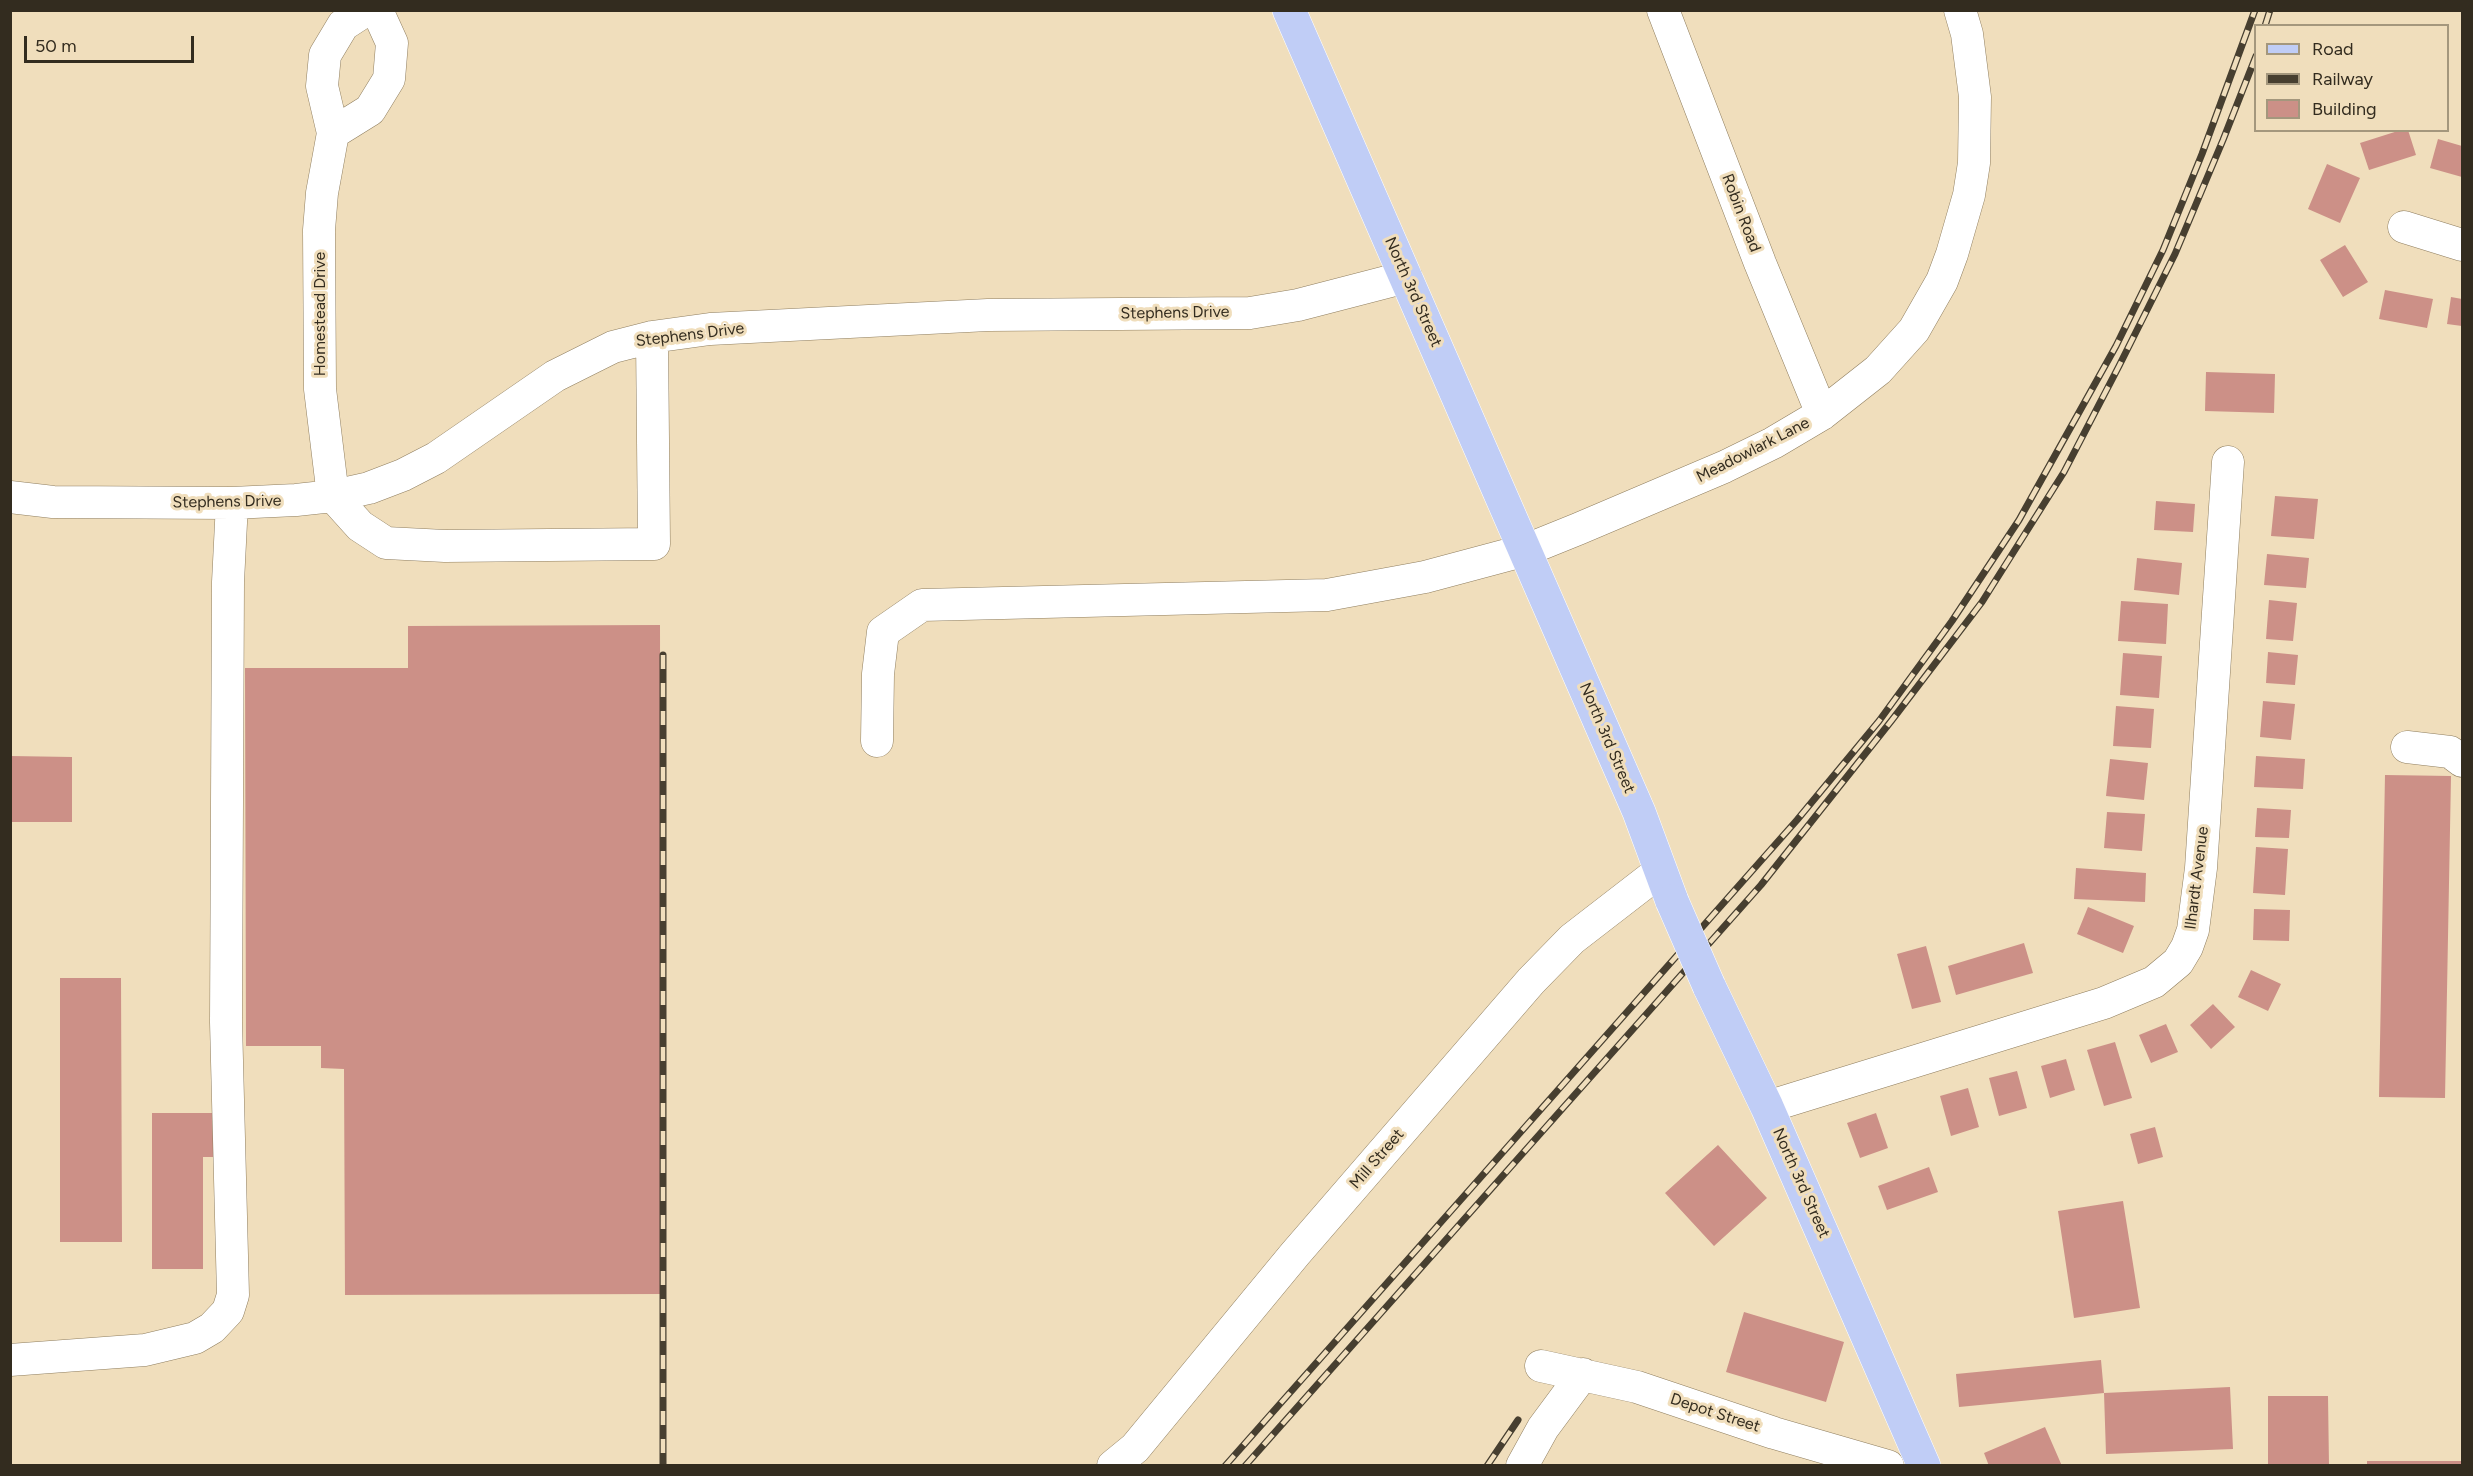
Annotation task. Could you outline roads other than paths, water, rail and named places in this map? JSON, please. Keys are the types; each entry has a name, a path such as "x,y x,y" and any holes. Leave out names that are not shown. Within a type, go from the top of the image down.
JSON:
{"main road":[{"name":"North 3rd Street","path":"1289,10 1639,812 1672,901 1709,986 1767,1107 1923,1466"}],"street":[{"name":"Homestead Drive","path":"333,496 320,389 319,230 322,192 333,133 322,86 325,55 343,25 366,10"},
{"path":"333,133 369,110 389,79 392,44 377,10"},
{"name":"Robin Road","path":"1663,10 1760,262 1822,414"},
{"name":"Meadowlark Lane","path":"877,741 878,674 883,632 922,605 1327,595 1425,577 1526,550 1724,467 1773,443 1822,414 1878,370 1914,330 1942,281 1952,254 1969,195 1974,163 1976,97 1967,34 1960,10"},
{"path":"2404,227 2463,245"},
{"name":"Stephens Drive","path":"10,497 53,502 232,503 333,496 369,488 403,475 436,458 555,376 613,347 652,337 710,329 988,315 1250,313 1298,305 1406,277"},
{"path":"333,496 360,526 386,543 445,546 654,544 652,337"},
{"name":"Ilhardt Avenue","path":"1767,1107 2104,1003 2154,982 2178,962 2193,930 2201,868 2228,462"},
{"path":"10,1360 146,1350 195,1338 212,1328 228,1311 233,1294 226,1023 228,594 232,503"},
{"path":"2407,747 2450,752 2463,761"},
{"name":"Mill Street","path":"1113,1466 1135,1448 1303,1245 1531,981 1572,939 1660,871"},
{"name":"Depot Street","path":"1541,1366 1637,1387 1774,1433 1888,1466"},
{"path":"1522,1466 1543,1428 1583,1374"}],"railway":[{"path":"1225,1466 1797,820 1879,721 1952,621 2019,520 2116,346 2163,250 2202,154 2255,10"},
{"path":"2266,24 2270,10"},
{"path":"1245,1466 1761,885 1982,602 2064,472 2119,366 2175,254 2254,61"},
{"path":"663,655 663,1466"},
{"path":"1487,1466 1518,1420"}]}
